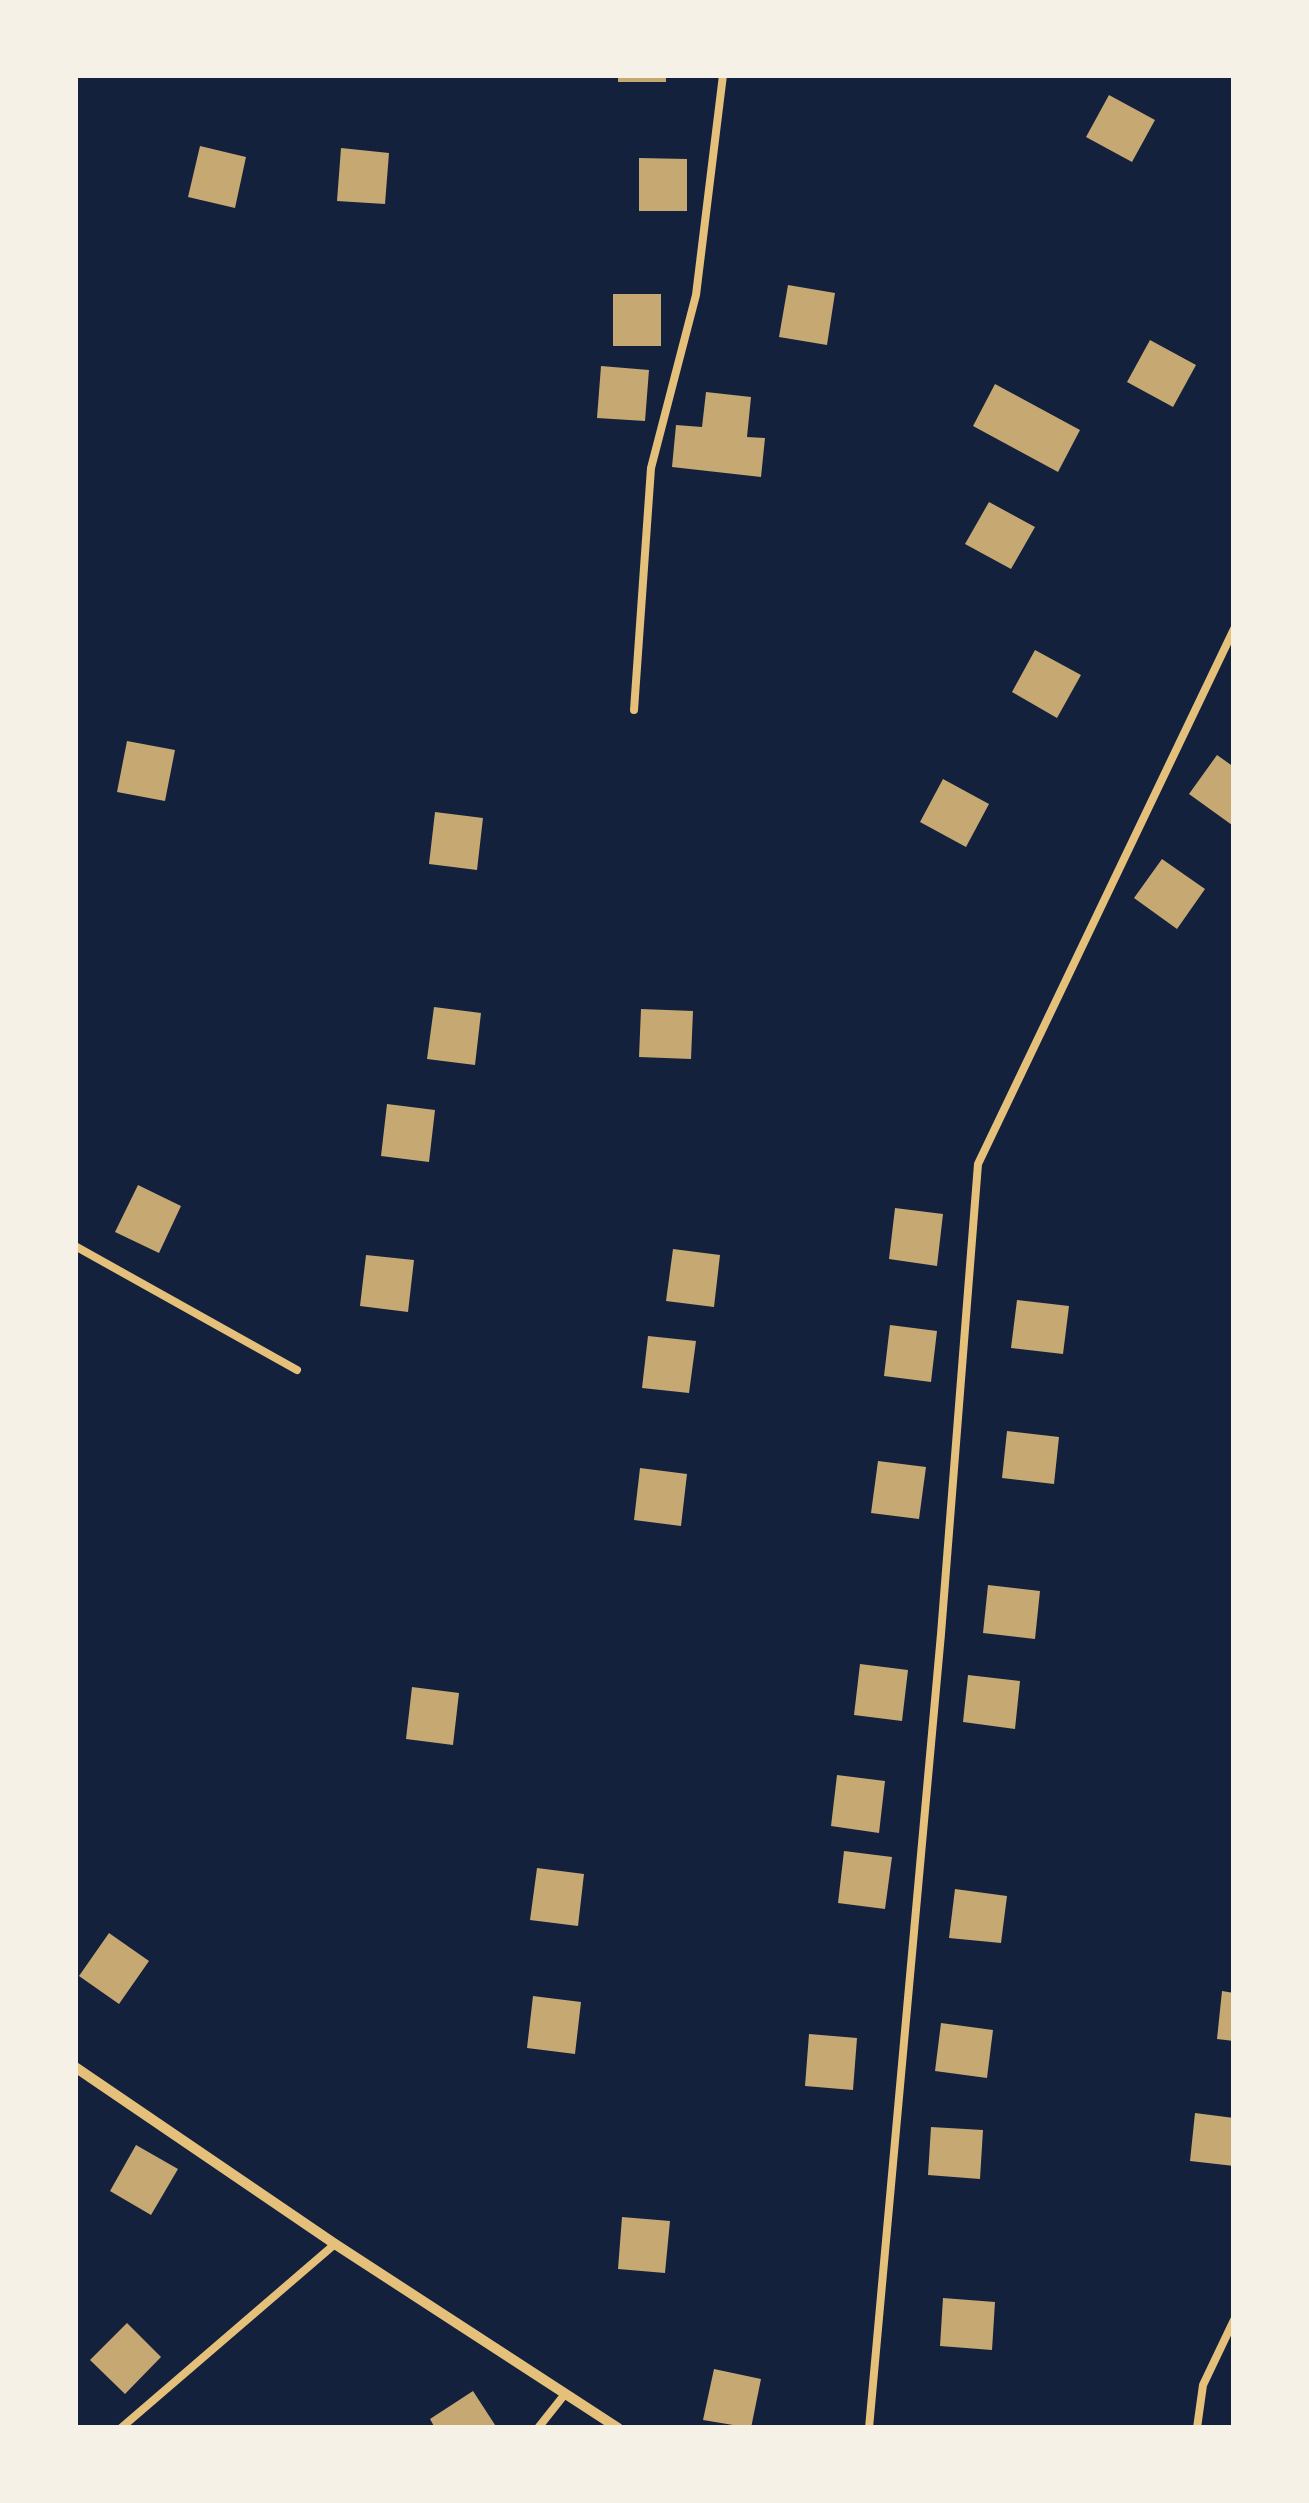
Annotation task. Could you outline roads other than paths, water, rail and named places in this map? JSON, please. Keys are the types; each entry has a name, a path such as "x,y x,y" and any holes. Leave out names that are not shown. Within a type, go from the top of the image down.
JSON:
{"street":[{"path":"75,2067 618,2428"}],"lane":[{"path":"634,710 650,468 696,294 723,75"},
{"path":"869,2428 978,1164 1234,630"},
{"path":"75,1246 298,1370"},
{"path":"120,2428 336,2244"},
{"path":"1198,2428 1203,2385 1234,2320"},
{"path":"538,2428 565,2394"}]}
